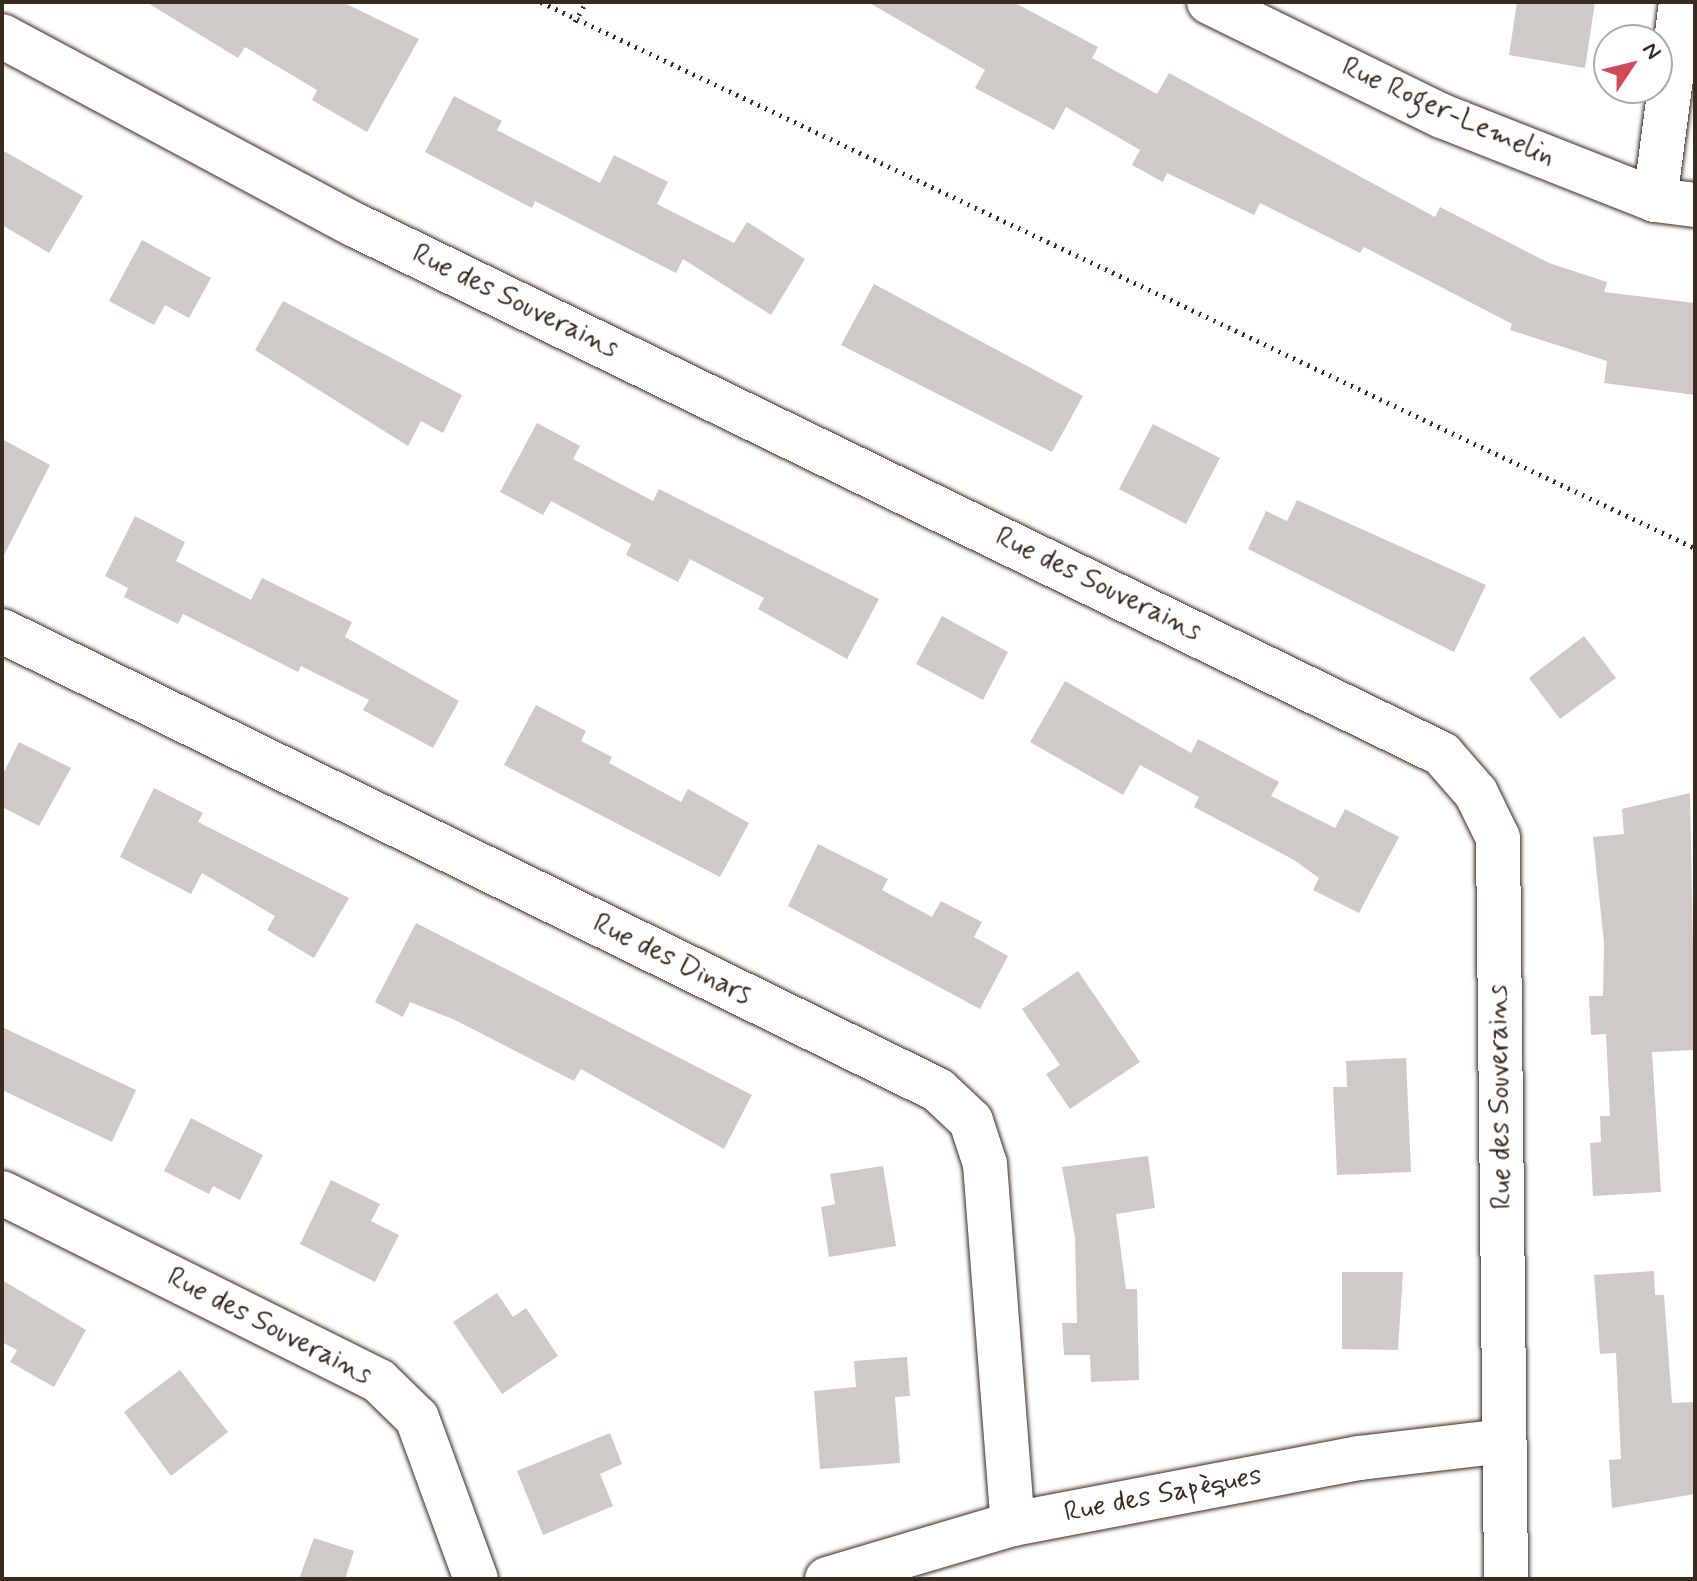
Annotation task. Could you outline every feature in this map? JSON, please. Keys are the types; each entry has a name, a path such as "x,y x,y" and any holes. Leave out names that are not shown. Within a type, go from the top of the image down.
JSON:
{"street":[{"name":"Rue Roger-Lemelin","path":"1209,2 1442,116 1675,202"},
{"path":"1675,202 1681,2"},
{"name":"Rue des Souverains","path":"2,36 355,225 1442,754 1476,793 1498,838 1506,1579"},
{"name":"Rue des Dinars","path":"2,631 938,1090 971,1121 985,1164 1013,1524"},
{"name":"Rue des Souverains","path":"2,1193 379,1381 417,1418 476,1579"},
{"name":"Rue des Sapèques","path":"827,1579 1013,1524 1359,1458 1504,1441"}],"path":[{"path":"541,2 575,22 1695,548"},
{"path":"575,22 586,2"}],"building":[{"path":"146,2 342,2 419,39 367,132 312,100 317,90 245,47 238,58"},
{"path":"868,2 1013,2 1098,47 1092,58 1157,94 1169,73 1435,217 1440,207 1549,263 1607,282 1604,292 1695,303 1695,395 1604,383 1607,361 1510,330 1512,324 1364,247 1360,253 1260,203 1254,215 1167,173 1163,182 1132,165 1140,150 1066,107 1054,130 975,88 985,70"},
{"path":"1517,2 1595,2 1585,68 1509,55"},
{"path":"454,96 502,121 497,130 600,183 614,155 668,182 657,204 734,243 747,222 805,259 771,315 683,259 676,273 535,201 532,208 425,152"},
{"path":"2,150 83,196 49,253 2,225"},
{"path":"142,240 211,278 189,318 165,305 154,325 109,301"},
{"path":"874,284 1083,396 1052,452 841,345"},
{"path":"283,301 462,395 443,433 421,421 408,446 255,350"},
{"path":"537,423 580,446 573,459 653,501 659,489 879,599 847,659 758,609 764,598 690,559 678,582 626,555 631,544 551,501 543,515 500,492"},
{"path":"1153,424 1220,458 1186,524 1119,489"},
{"path":"2,439 50,465 2,559"},
{"path":"1297,500 1486,585 1454,652 1248,549 1266,511 1287,521"},
{"path":"135,516 185,542 176,561 251,600 262,578 352,622 345,637 459,701 433,748 363,710 369,700 301,666 298,672 183,614 178,624 124,597 128,588 105,576"},
{"path":"942,616 1008,652 983,700 916,664"},
{"path":"1584,636 1616,678 1560,719 1529,678"},
{"path":"1065,681 1191,753 1198,739 1279,782 1271,796 1335,828 1345,809 1399,837 1359,913 1313,890 1319,878 1294,860 1194,807 1199,797 1140,765 1123,795 1030,742"},
{"path":"536,705 586,731 581,741 612,757 609,763 681,802 688,789 749,823 720,877 504,765"},
{"path":"19,742 71,768 39,826 2,807 2,776"},
{"path":"154,788 203,813 198,822 349,898 314,958 267,930 275,916 202,873 191,894 120,857"},
{"path":"1690,793 1695,1050 1652,1052 1661,1192 1593,1196 1590,1143 1601,1142 1600,1116 1610,1116 1606,1034 1591,1035 1589,996 1603,996 1604,943 1593,837 1624,834 1622,809"},
{"path":"818,844 888,879 882,890 932,917 941,901 982,922 974,937 1008,956 980,1009 788,906"},
{"path":"416,923 752,1095 724,1149 581,1069 574,1081 455,1020 410,1002 403,1017 375,1002"},
{"path":"1078,971 1140,1062 1070,1109 1046,1074 1060,1065 1022,1009"},
{"path":"2,1027 136,1090 112,1142 2,1090"},
{"path":"1406,1058 1411,1172 1337,1175 1333,1087 1347,1087 1346,1061"},
{"path":"191,1118 263,1155 240,1200 213,1186 209,1194 164,1171"},
{"path":"1148,1156 1155,1208 1116,1214 1126,1289 1137,1289 1139,1380 1091,1382 1090,1355 1064,1355 1062,1323 1077,1323 1075,1237 1062,1167"},
{"path":"883,1166 896,1246 829,1257 821,1207 835,1204 830,1174"},
{"path":"331,1180 380,1204 371,1221 399,1235 375,1282 300,1244"},
{"path":"1654,1271 1655,1295 1664,1295 1672,1403 1695,1402 1695,1494 1612,1508 1609,1460 1621,1459 1616,1353 1600,1354 1594,1275"},
{"path":"1342,1272 1403,1272 1398,1350 1342,1349"},
{"path":"2,1280 86,1330 54,1387 10,1362 17,1350 2,1342"},
{"path":"497,1293 513,1317 526,1308 558,1356 502,1394 453,1322"},
{"path":"907,1357 910,1396 895,1397 900,1463 820,1469 814,1391 856,1387 854,1361"},
{"path":"180,1370 228,1432 171,1476 124,1412"},
{"path":"610,1433 622,1464 600,1474 613,1506 543,1535 517,1471"},
{"path":"314,1538 354,1551 345,1579 299,1579"}]}
